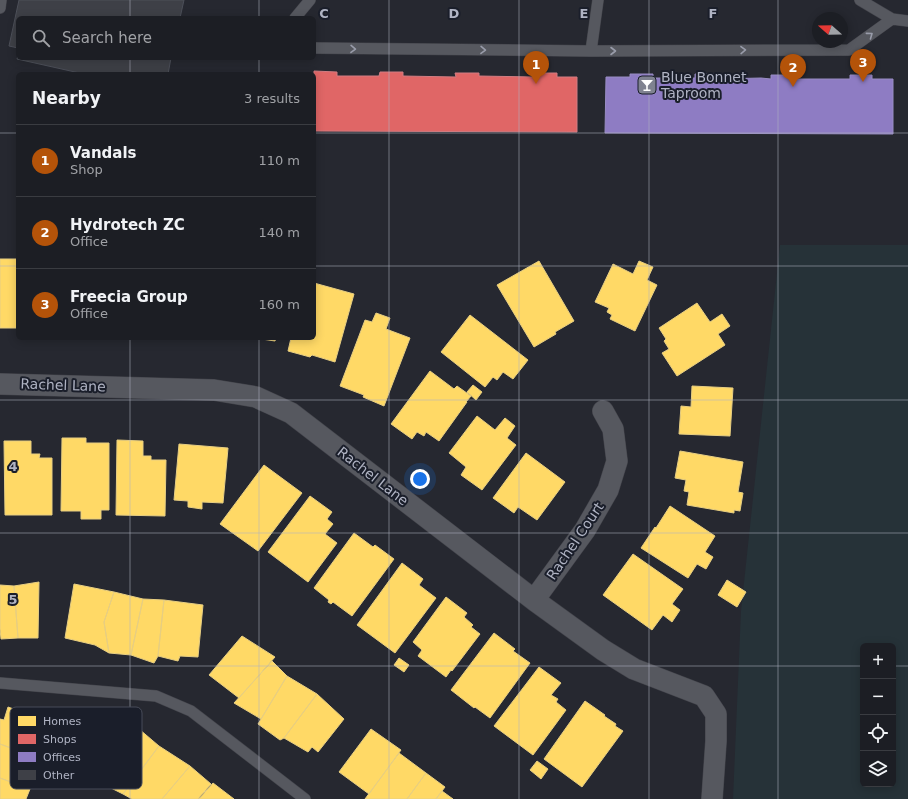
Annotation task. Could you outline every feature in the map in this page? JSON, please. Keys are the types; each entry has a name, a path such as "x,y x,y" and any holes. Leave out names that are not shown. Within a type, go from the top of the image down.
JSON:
{"street":[{"name":"Rachel Lane","path":"0,384 214,390 256,397 291,413 534,600 603,650 634,669 704,696 716,714 716,741 712,799"},
{"name":"Rachel Court","path":"534,600 585,530 608,490 617,461 613,429 603,411"}],"lane":[{"path":"0,8 2,0"},
{"path":"298,16 310,0"},
{"path":"591,51 598,0"},
{"path":"860,0 892,20 908,21"},
{"path":"316,48 591,51 849,50 892,20"},
{"path":"0,683 156,696 191,711 305,799"}],"shaded area":[{"path":"780,245 908,245 908,799 733,799 741,611"}],"building: Homes":[{"path":"0,259 16,259 16,328 0,328"},
{"path":"539,261 574,321 534,347 497,285"},
{"path":"639,261 653,267 647,280 657,285 635,331 610,319 612,315 607,312 609,308 595,302 613,264 633,274"},
{"path":"316,284 354,294 335,362 312,355 310,357 288,351 291,340 316,340"},
{"path":"697,303 710,322 722,314 730,326 718,334 725,345 677,376 662,353 669,349 664,341 666,339 659,328"},
{"path":"376,313 390,318 386,329 410,338 384,406 363,397 364,395 340,386 365,320 372,322"},
{"path":"470,315 528,360 513,379 503,372 497,380 493,377 485,387 441,352"},
{"path":"430,371 454,389 457,386 471,396 439,441 426,432 424,436 417,432 412,439 391,424"},
{"path":"473,385 482,392 476,400 467,392"},
{"path":"692,386 733,388 730,436 679,434 681,406 691,407"},
{"path":"477,416 495,430 505,418 515,426 507,438 516,445 482,490 461,475 466,467 449,453"},
{"path":"62,438 86,438 86,443 109,443 109,510 101,510 101,519 81,519 81,511 61,511"},
{"path":"117,440 143,441 143,456 151,456 151,460 166,460 165,516 116,515"},
{"path":"4,441 31,441 31,454 40,454 39,458 52,458 52,515 5,515"},
{"path":"179,444 228,448 223,503 202,502 202,509 188,507 188,501 174,500"},
{"path":"680,451 743,462 738,492 743,493 740,511 734,510 734,513 687,505 689,492 684,491 686,480 675,478"},
{"path":"526,453 565,482 537,520 518,507 514,513 493,498"},
{"path":"264,465 302,493 258,551 220,524"},
{"path":"310,496 332,512 327,519 333,524 325,534 337,543 308,582 268,552"},
{"path":"670,506 715,536 705,552 713,557 706,569 697,564 688,578 641,548"},
{"path":"354,533 373,547 375,545 394,559 352,616 333,602 331,604 328,602 329,600 314,588"},
{"path":"633,554 683,589 672,604 680,610 672,622 663,615 652,630 603,595"},
{"path":"402,563 423,579 419,585 436,598 395,653 357,625"},
{"path":"727,580 746,592 737,607 718,595"},
{"path":"39,582 38,638 18,638 14,586"},
{"path":"74,584 114,592 104,622 109,653 95,645 65,638"},
{"path":"0,585 14,586 18,638 1,639"},
{"path":"114,592 143,599 131,655 109,653 104,622"},
{"path":"446,597 467,613 464,617 473,625 471,627 480,634 446,677 418,656 422,650 413,642"},
{"path":"143,599 164,600 158,656 154,663 131,655"},
{"path":"164,600 203,605 198,657 180,656 178,661 158,656"},
{"path":"494,633 515,649 513,651 530,663 490,718 475,707 474,708 451,690"},
{"path":"242,636 275,657 239,698 209,675"},
{"path":"399,658 409,665 404,672 394,665"},
{"path":"272,661 287,676 261,719 234,703"},
{"path":"539,667 561,683 551,695 558,699 556,702 566,710 533,755 494,726"},
{"path":"287,676 317,694 284,738 280,740 258,724"},
{"path":"317,694 344,719 318,752 312,747 308,752 284,738"},
{"path":"585,701 605,715 604,716 616,724 615,726 623,731 582,787 544,759"},
{"path":"8,707 10,708 10,748 0,744 0,719 4,720"},
{"path":"371,729 401,750 369,794 339,772"},
{"path":"142,732 159,746 142,769"},
{"path":"0,744 10,748 10,782 0,778"},
{"path":"159,746 190,766 162,799 132,799 123,794 127,789 142,789 142,769"},
{"path":"399,753 426,773 407,799 365,799"},
{"path":"537,761 548,769 541,779 530,770"},
{"path":"190,766 211,784 198,799 162,799"},
{"path":"426,773 445,787 436,799 407,799"},
{"path":"0,778 10,782 10,789 30,789 26,799 0,799"},
{"path":"213,783 234,799 199,799"},
{"path":"113,789 127,789 123,794"},
{"path":"442,791 453,799 436,799"}],"building: Shops":[{"path":"314,71 337,72 337,76 379,76 380,72 403,72 403,76 456,77 455,73 479,73 479,76 534,77 534,73 557,73 557,77 577,77 577,132 316,131 316,72"}],"building: Offices":[{"path":"630,74 653,74 653,78 695,78 695,74 718,74 719,79 771,79 771,75 795,75 795,79 850,79 850,75 872,75 872,79 893,79 893,134 605,133 606,77 630,77"}],"building: Other":[{"path":"19,0 184,0 180,16 16,16 16,48 9,46"},
{"path":"21,60 171,60 168,72 75,72"}],"place":[{"name":"Freecia Group","path":"863,82"},
{"name":"Vandals","path":"536,84"},
{"name":"Blue Bonnet Taproom","path":"647,85"},
{"name":"Hydrotech ZC","path":"793,87"}]}
